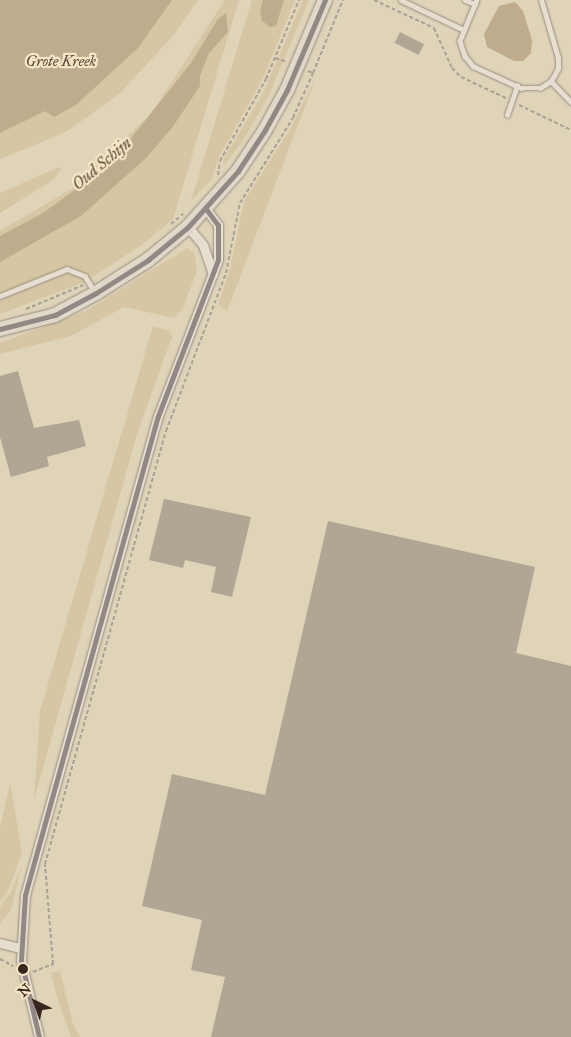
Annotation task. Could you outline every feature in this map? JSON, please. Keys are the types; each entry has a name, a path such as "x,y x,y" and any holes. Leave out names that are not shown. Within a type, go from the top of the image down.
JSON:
{"main road":[{"path":"0,329 55,314 93,287 148,260 188,227 253,150 277,111 325,0"}],"street":[{"path":"39,1037 22,973 20,948 24,904 31,871 151,439 218,260 220,236 218,225 205,208"},
{"path":"188,227 203,245 213,274"},
{"path":"0,943 20,948"}],"lane":[{"path":"401,0 464,30"},
{"path":"465,0 476,2 460,41 465,56 473,66 516,86 540,88 551,81 558,70 558,58 541,0"},
{"path":"551,81 571,102"},
{"path":"507,115 516,86"},
{"path":"0,296 67,269 78,272 93,287"}],"path":[{"path":"217,177 220,161 266,79 299,0"},
{"path":"0,958 10,963 15,974 53,964 44,864 166,431 226,273 240,203 293,118 313,73"},
{"path":"169,226 185,212"},
{"path":"25,310 93,287"}],"green space":[{"name":"Grote Kreek","path":"0,0 198,0 173,36 119,94 66,132 0,159"},
{"path":"225,0 239,0 173,219 143,244 85,282 0,314 0,231 70,190 151,114"},
{"path":"252,0 295,0 263,78 220,155 212,178 191,201"},
{"path":"303,0 309,0 269,95 244,139 224,166 223,160 263,93"},
{"path":"317,75 227,311 218,305 230,269 244,201 291,128"},
{"path":"59,167 61,169 53,180 0,213 0,193"},
{"path":"187,248 194,253 197,270 183,309 174,318 124,307 71,336 0,354 0,343 86,311"},
{"path":"153,326 170,331 172,337 137,434 34,800 40,711"},
{"path":"10,783 22,852 8,891 0,901 0,828"},
{"path":"22,864 11,910 0,923 0,907 11,892"},
{"path":"60,971 73,1024 80,1037 71,1037 58,1000 51,973"}],"shaded area":[{"name":"Grote Kreek","path":"0,0 172,0 138,48 76,105 54,117 45,111 0,133"},
{"path":"263,0 284,0 276,26 270,27 262,21 260,12"},
{"path":"515,2 523,11 532,40 531,53 523,61 514,61 487,47 484,34 499,6"},
{"path":"226,13 228,32 209,53 200,76 200,86 172,128 146,158 81,216 0,262 0,236 43,213 79,187 128,142 191,63 218,19"}],"building":[{"path":"400,32 424,44 419,55 395,43"},
{"path":"18,371 34,428 79,420 86,446 47,457 49,466 11,477 0,437 0,376"},
{"path":"164,499 251,517 232,597 211,592 216,567 185,560 183,568 149,560"},
{"path":"328,521 535,567 516,653 571,666 571,1037 211,1037 225,977 191,970 202,920 142,906 172,774 265,795"}],"transit line":[{"path":"0,329 55,315 96,293 148,260 188,227 238,171 265,130 287,90 325,0"},
{"path":"39,1037 21,960 25,895 158,416 218,260 218,225 205,208"}],"water label":[{"name":"Oud Schijn","path":"102,164"}]}
